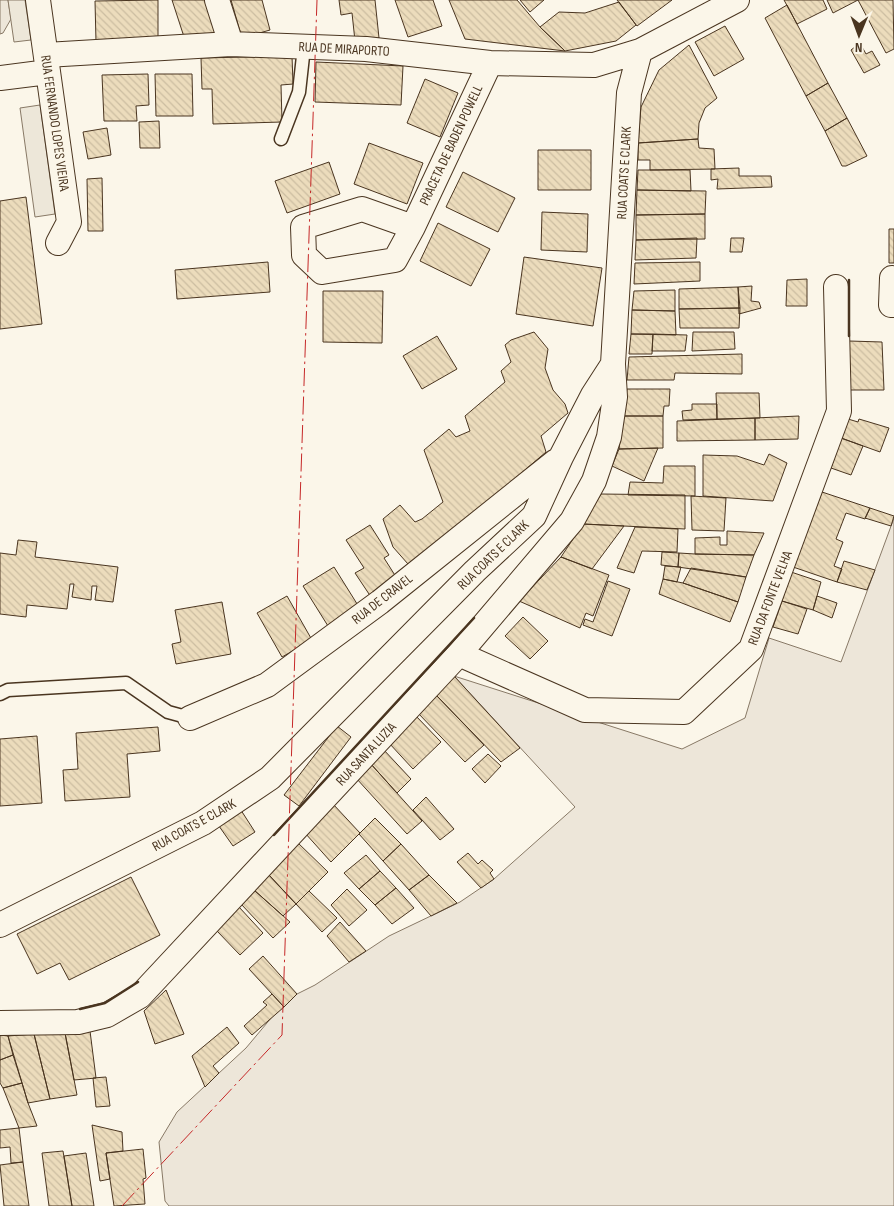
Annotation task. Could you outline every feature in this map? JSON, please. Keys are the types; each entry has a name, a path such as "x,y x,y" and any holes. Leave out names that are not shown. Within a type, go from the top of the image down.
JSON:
{"street":[{"name":"RUA FERNANDO LOPES VIEIRA","path":"38,0 68,222 58,243"},
{"path":"217,0 231,44"},
{"path":"640,51 729,2"},
{"name":"RUA DE MIRAPORTO","path":"0,78 47,64 231,44 366,49 490,63 594,65 640,51"},
{"name":"RUA COATS E CLARK","path":"0,925 203,823 270,778 475,571 534,516 561,457 593,395 613,364 629,93 640,51"},
{"name":"PRACETA DE BADEN POWELL","path":"413,227 490,63"},
{"path":"892,278 891,305 894,305"},
{"name":"RUA DA FONTE VELHA","path":"459,654 585,710 684,712 751,649 839,411 836,287"},
{"name":"RUA SANTA LUZIA","path":"0,1024 78,1022 108,1015 140,996 459,654 572,521 594,481 609,437 615,397 613,364"},
{"name":"RUA DE CRAVEL","path":"190,718 267,685 380,602 561,457"}],"lane":[{"path":"281,138 299,92 304,47"},
{"path":"0,694 8,690 126,683 168,712 190,718"}],"shaded area":[{"path":"0,0 8,0 11,19 3,33 0,34"},
{"path":"8,0 25,0 31,40 14,42"},
{"path":"40,105 55,214 35,217 20,108"},
{"path":"894,518 894,1206 169,1206 165,1201 159,1142 177,1112 246,1048 272,1017 297,994 315,985 389,936 460,902 494,879 575,807 454,676 682,749 745,718 769,638 841,662"}],"building":[{"path":"158,0 158,41 96,42 95,1"},
{"path":"172,0 209,0 219,32 186,43"},
{"path":"231,0 262,0 270,30 242,38"},
{"path":"339,0 375,0 379,38 355,41 352,13 341,15"},
{"path":"395,0 433,0 442,26 408,37"},
{"path":"449,0 517,0 540,27 565,51 465,39"},
{"path":"520,0 544,0 530,12"},
{"path":"617,0 672,0 637,26"},
{"path":"784,0 823,0 827,9 797,24"},
{"path":"827,0 858,0 833,13"},
{"path":"858,0 893,0 894,49 886,53"},
{"path":"619,2 636,25 616,41 565,51 540,27 559,12 585,13"},
{"path":"787,5 828,83 806,96 765,18"},
{"path":"725,26 744,59 714,76 695,42"},
{"path":"860,43 866,54 872,51 880,65 864,73 851,50"},
{"path":"689,45 717,98 705,108 699,123 698,139 638,143 641,107 659,70"},
{"path":"292,56 293,84 281,85 282,122 213,124 212,89 202,89 201,58"},
{"path":"316,62 403,66 401,105 315,102"},
{"path":"148,74 149,105 136,106 137,121 104,121 102,75"},
{"path":"155,74 192,74 193,116 156,116"},
{"path":"425,79 458,93 440,137 407,123"},
{"path":"828,83 847,118 825,131 806,96"},
{"path":"847,118 867,156 842,166 825,131"},
{"path":"159,121 160,148 140,148 139,122"},
{"path":"107,128 111,155 88,159 83,132"},
{"path":"698,139 699,148 714,149 715,169 650,170 650,160 638,160 638,143"},
{"path":"369,143 423,163 407,204 354,184"},
{"path":"538,150 591,150 591,190 538,190"},
{"path":"329,162 340,194 287,213 275,181"},
{"path":"739,168 739,176 771,176 772,187 717,189 718,179 711,180 711,169"},
{"path":"638,170 690,170 691,191 637,190"},
{"path":"463,172 515,198 498,232 446,207"},
{"path":"102,178 103,231 88,231 87,179"},
{"path":"637,190 706,191 705,214 636,215"},
{"path":"26,197 42,324 0,329 0,201"},
{"path":"542,212 588,214 587,252 541,250"},
{"path":"705,214 705,239 636,240 636,215"},
{"path":"438,223 490,249 471,286 420,261"},
{"path":"889,229 894,229 894,263 889,263"},
{"path":"697,238 696,258 635,260 636,240"},
{"path":"731,238 744,238 742,252 730,252"},
{"path":"524,257 602,268 593,326 516,314"},
{"path":"268,262 270,292 177,299 175,270"},
{"path":"700,262 700,281 634,284 635,263"},
{"path":"807,279 807,306 786,306 787,280"},
{"path":"752,286 751,301 759,302 761,308 739,314 738,287"},
{"path":"738,287 740,308 679,309 679,289"},
{"path":"675,290 675,311 632,310 634,291"},
{"path":"323,291 383,291 382,343 323,342"},
{"path":"740,308 739,328 680,328 679,309"},
{"path":"632,310 675,311 676,335 631,334"},
{"path":"534,332 548,349 545,368 553,390 565,404 568,413 541,436 546,452 420,560 408,564 393,547 383,519 400,505 415,522 422,519 443,502 424,450 449,429 456,437 470,431 465,416 505,382 501,371 511,362 505,345 511,340"},
{"path":"693,332 734,332 735,349 692,351"},
{"path":"631,334 653,334 652,354 629,354"},
{"path":"653,334 687,335 685,351 652,351"},
{"path":"437,336 457,369 422,389 403,356"},
{"path":"849,341 882,342 884,390 849,390"},
{"path":"742,354 742,374 675,373 674,380 627,380 629,357"},
{"path":"627,389 670,389 669,406 664,406 663,416 623,416"},
{"path":"716,393 759,393 760,418 717,419"},
{"path":"692,404 717,404 717,419 683,420 682,411 692,410"},
{"path":"623,416 663,416 663,448 619,449"},
{"path":"799,416 798,439 755,440 755,418"},
{"path":"755,418 755,440 677,441 677,421"},
{"path":"848,419 858,422 859,419 889,428 880,452 841,438"},
{"path":"841,438 863,446 851,475 831,468"},
{"path":"658,448 644,481 612,466 619,449"},
{"path":"769,454 787,463 773,501 703,496 703,455 737,456 764,465"},
{"path":"664,466 695,466 695,496 628,495 630,482 663,483"},
{"path":"822,492 870,508 865,519 846,513 836,539 843,542 834,566 842,569 837,582 793,567"},
{"path":"601,494 685,495 685,529 583,524"},
{"path":"691,496 726,498 724,531 692,530"},
{"path":"870,508 894,516 891,526 865,518"},
{"path":"583,524 624,526 592,569 561,557"},
{"path":"370,525 389,555 384,558 398,580 371,597 355,573 364,568 346,540"},
{"path":"635,527 678,529 677,552 642,551 634,573 617,568"},
{"path":"727,531 764,533 754,555 695,554 695,538 720,537 720,545 727,545"},
{"path":"18,540 37,542 35,557 118,567 113,602 95,600 97,586 92,586 91,600 72,597 74,584 70,584 67,609 27,605 26,617 0,614 0,553 16,555"},
{"path":"662,552 679,553 678,567 661,565"},
{"path":"679,553 754,555 746,577 678,567"},
{"path":"561,557 609,575 593,616 586,613 580,628 519,601"},
{"path":"844,561 875,570 867,590 837,582"},
{"path":"665,566 681,567 677,582 663,579"},
{"path":"334,567 359,607 328,626 303,586"},
{"path":"691,568 746,577 738,602 683,583"},
{"path":"791,572 821,582 813,610 782,601"},
{"path":"663,579 683,583 738,602 730,622 659,594"},
{"path":"608,581 630,589 612,636 583,625 585,619 593,622"},
{"path":"287,596 312,640 282,657 257,613"},
{"path":"817,596 837,603 832,618 813,610"},
{"path":"782,601 807,609 798,634 773,627"},
{"path":"222,602 231,654 176,664 172,644 181,642 175,610"},
{"path":"523,617 548,641 530,659 505,636"},
{"path":"454,676 520,748 501,762 435,694"},
{"path":"435,694 484,745 465,762 417,712"},
{"path":"415,715 441,742 413,769 389,743"},
{"path":"337,726 351,737 299,806 284,795"},
{"path":"158,727 160,751 127,754 130,797 65,801 63,770 78,769 76,733"},
{"path":"37,736 42,803 0,806 0,739"},
{"path":"383,749 411,779 397,793 370,763"},
{"path":"488,754 501,766 485,783 472,769"},
{"path":"370,763 422,821 407,834 356,778"},
{"path":"426,797 454,829 440,840 413,810"},
{"path":"237,804 255,832 233,846 214,819"},
{"path":"333,804 360,833 331,862 305,833"},
{"path":"375,818 401,844 383,861 359,834"},
{"path":"297,842 328,872 296,904 268,874"},
{"path":"401,844 429,875 409,890 383,861"},
{"path":"468,853 478,864 482,860 493,870 490,873 494,879 481,888 457,862"},
{"path":"366,855 380,871 359,889 344,873"},
{"path":"380,871 396,888 375,905 359,889"},
{"path":"268,874 296,904 283,916 254,890"},
{"path":"429,875 457,903 431,916 409,890"},
{"path":"131,877 160,935 69,980 60,963 37,974 17,934"},
{"path":"396,888 414,908 392,924 375,905"},
{"path":"347,889 367,910 349,926 331,905"},
{"path":"254,890 290,922 273,938 241,904"},
{"path":"309,891 337,918 322,932 296,904"},
{"path":"239,907 263,933 240,955 217,931"},
{"path":"340,922 366,951 349,962 327,936"},
{"path":"263,956 297,994 284,1007 249,969"},
{"path":"166,990 184,1034 155,1044 144,1011"},
{"path":"272,994 284,1007 252,1035 244,1026 267,1005 263,1002"},
{"path":"227,1027 239,1043 213,1066 219,1073 205,1087 192,1056"},
{"path":"90,1031 96,1078 74,1080 65,1033"},
{"path":"65,1033 77,1095 50,1099 34,1034"},
{"path":"34,1034 50,1099 28,1103 8,1036"},
{"path":"0,1035 8,1036 13,1055 0,1060"},
{"path":"13,1055 22,1083 3,1088 0,1083 0,1060"},
{"path":"106,1077 110,1106 96,1107 93,1078"},
{"path":"22,1083 37,1126 19,1128 3,1088"},
{"path":"92,1125 122,1132 123,1151 106,1153 110,1179 100,1181"},
{"path":"19,1128 23,1162 11,1163 10,1147 0,1148 0,1130"},
{"path":"143,1149 146,1178 143,1179 145,1204 114,1206 106,1153"},
{"path":"63,1151 72,1206 49,1206 42,1153"},
{"path":"86,1153 94,1206 72,1206 64,1156"},
{"path":"23,1162 29,1206 4,1206 0,1165"}],"wall":[{"path":"849,280 849,336"},
{"path":"274,835 474,618"},
{"path":"80,1009 105,1003 138,982"}],"power":[{"path":"122,1206 282,1035 317,0"}]}
